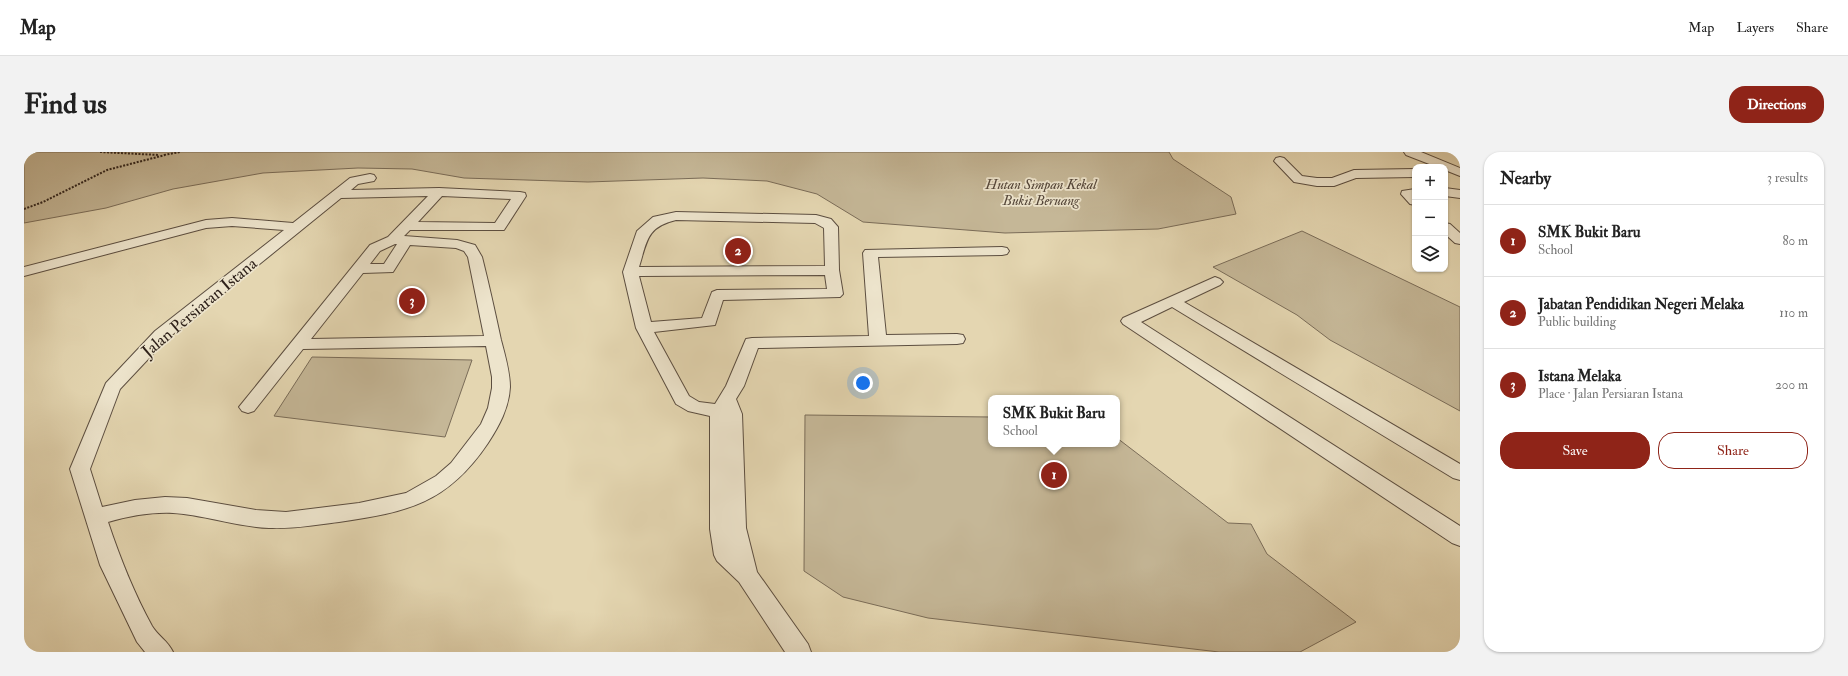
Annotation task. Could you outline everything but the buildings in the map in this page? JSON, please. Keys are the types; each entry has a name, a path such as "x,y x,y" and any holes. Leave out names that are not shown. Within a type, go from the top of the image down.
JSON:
{"street":[{"path":"1410,152 1452,171"},
{"path":"1280,161 1298,179 1317,182 1334,182 1354,174 1412,174"},
{"name":"Jalan Persiaran Istana","path":"161,652 146,635 115,572 95,517 80,469 112,387 161,335 354,181 370,178"},
{"path":"248,407 300,344 375,248 402,236 499,227 520,196 439,192 338,194"},
{"path":"359,268 388,269 402,236 439,192"},
{"path":"1448,192 1460,194"},
{"path":"1412,193 1407,194 1412,198"},
{"path":"644,328 709,322 717,295 835,294 832,270 831,227 826,222 816,219 676,216 658,220 642,234 630,272 644,328 682,400 694,407 727,408"},
{"path":"24,272 206,224 232,222 296,228"},
{"path":"1448,230 1460,240"},
{"path":"95,517 122,509 148,505 175,505 268,520 296,520 381,508 402,503 429,492 449,478 464,462 489,428 502,392 501,377 475,257 470,248 457,244 402,236"},
{"path":"878,340 870,253 1002,251"},
{"path":"630,272 832,270"},
{"path":"1215,282 1129,321 1460,537"},
{"path":"1172,301 1460,473"},
{"path":"800,652 747,575 735,528 727,408 752,343 957,339"},
{"path":"300,344 493,342"}],"path":[{"path":"100,152 137,156 164,155"},
{"path":"24,209 60,195 72,186 101,172 180,152"}],"green space":[{"name":"Hutan Simpan Kekal Bukit Beruang","path":"24,152 1169,152 1173,159 1231,197 1236,214 1158,229 1005,233 863,222 817,194 767,181 703,178 588,182 464,178 412,169 358,168 263,173 173,189 106,208 24,223"},
{"path":"1302,231 1460,307 1460,411 1330,340 1297,315 1213,267"},
{"path":"312,357 472,360 445,437 274,416"},
{"path":"805,415 988,417 988,447 1120,447 1120,440 1228,523 1251,524 1267,554 1356,622 1300,652 1219,652 928,618 843,597 804,571"}],"place":[{"name":"Jabatan Pendidikan Negeri Melaka","path":"738,251"},
{"name":"Istana Melaka","path":"412,301"},
{"name":"SMK Bukit Baru","path":"1054,475"}]}
